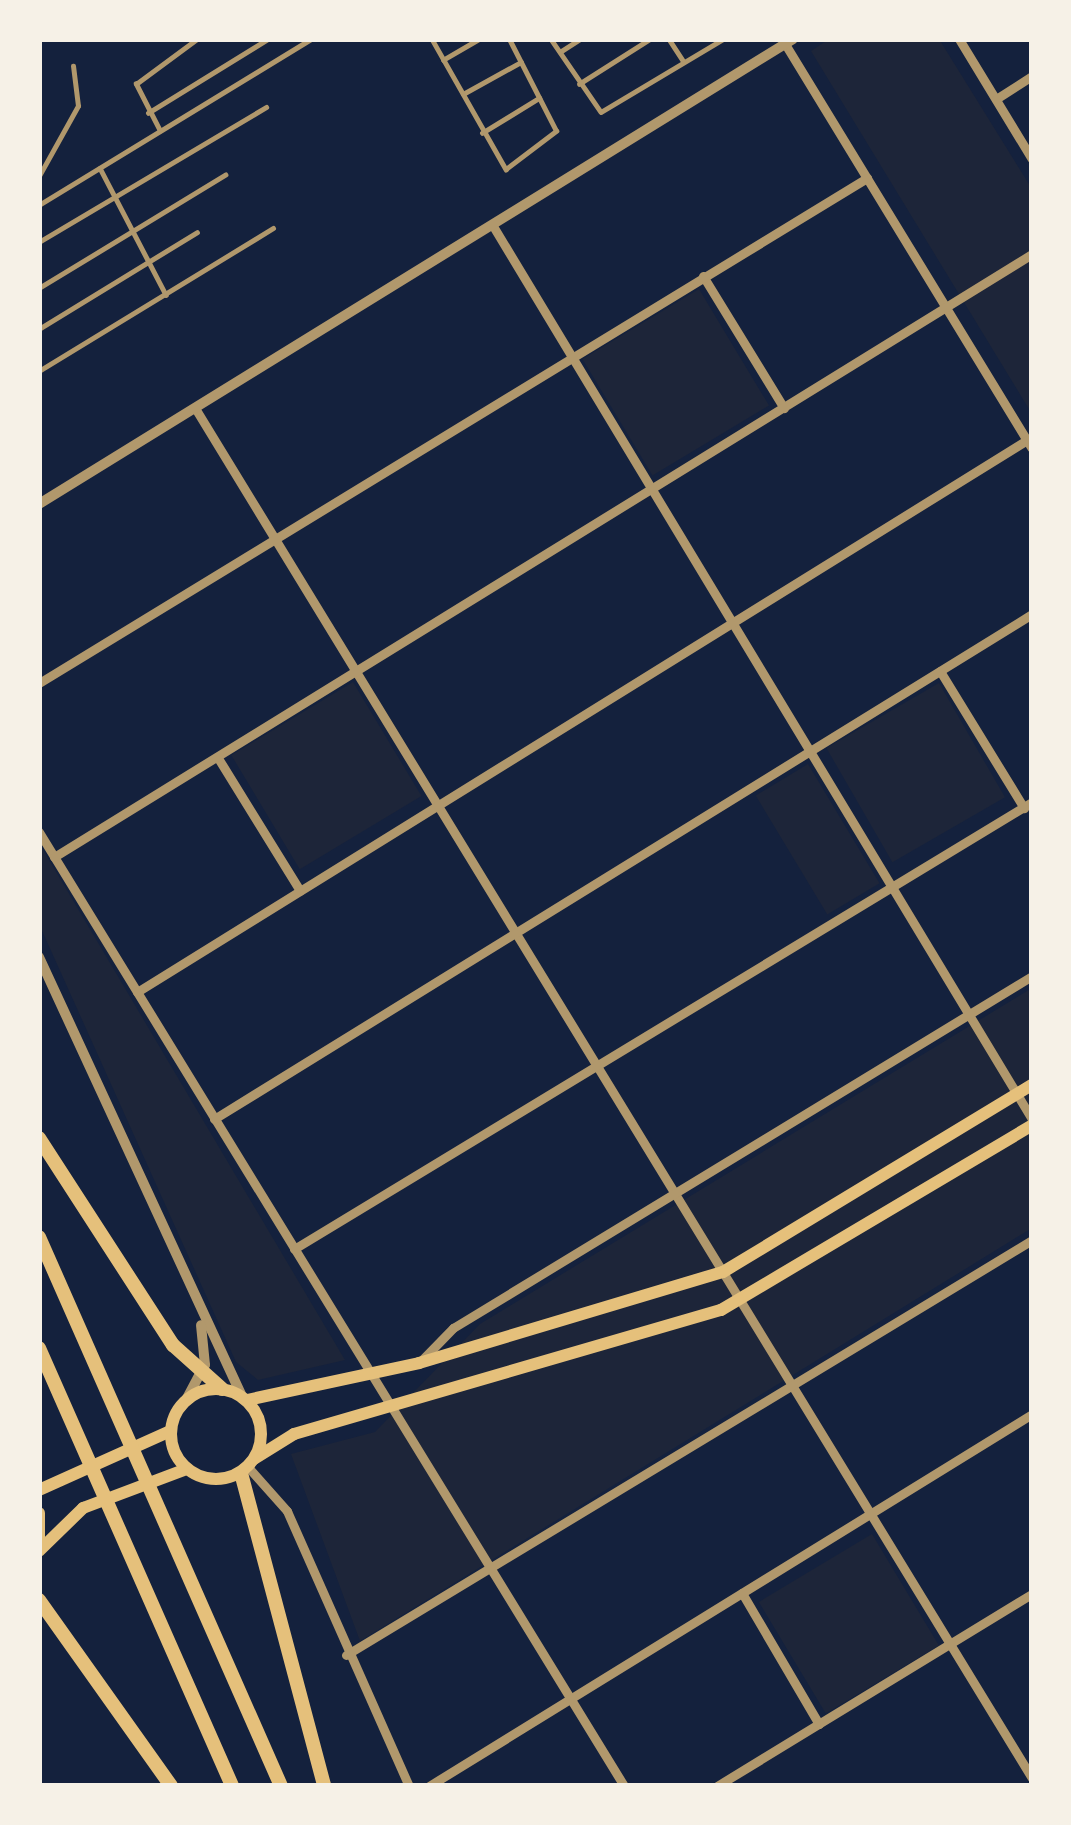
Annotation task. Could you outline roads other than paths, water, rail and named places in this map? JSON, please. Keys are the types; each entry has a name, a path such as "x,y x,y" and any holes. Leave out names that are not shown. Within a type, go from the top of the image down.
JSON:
{"main road":[{"path":"244,1398 418,1363 723,1272 1032,1085"},
{"path":"39,1551 83,1508 187,1469 213,1480 248,1466 280,1439 740,1300 1032,1122"},
{"path":"39,1138 201,1375 244,1398 261,1422 248,1466 324,1786"},
{"path":"39,1238 130,1435 281,1786"},
{"path":"39,1348 232,1786"},
{"path":"39,1490 171,1430 186,1400 222,1389"},
{"path":"171,1430 187,1469"},
{"path":"39,1514 39,1551"},
{"path":"39,1600 171,1786"}],"street":[{"path":"959,39 1032,159"},
{"path":"39,504 787,41 1029,444 137,992"},
{"path":"996,99 1032,76"},
{"path":"39,683 868,178"},
{"path":"494,226 1032,1122"},
{"path":"54,857 1032,254"},
{"path":"703,276 784,408"},
{"path":"195,409 952,1643 1032,1778 1020,1786"},
{"path":"214,1119 1032,614"},
{"path":"294,1249 1028,805 940,671"},
{"path":"218,758 300,891"},
{"path":"39,832 623,1786"},
{"path":"39,957 200,1316 244,1398"},
{"path":"418,1363 453,1328 1032,976"},
{"path":"346,1655 1032,1240"},
{"path":"186,1400 201,1375 200,1316"},
{"path":"429,1786 1032,1414"},
{"path":"248,1466 287,1511 346,1655 409,1786"},
{"path":"742,1593 819,1724"},
{"path":"717,1786 1032,1594"}],"lane":[{"path":"160,131 136,93 142,74 197,39"},
{"path":"148,113 268,39"},
{"path":"40,202 311,39"},
{"path":"432,39 506,170 553,140 539,98 509,39"},
{"path":"443,60 478,39"},
{"path":"551,39 601,112 723,39"},
{"path":"560,52 580,39"},
{"path":"579,84 650,39"},
{"path":"669,39 684,62"},
{"path":"461,95 520,62"},
{"path":"39,176 78,106 73,66"},
{"path":"481,133 539,98"},
{"path":"39,242 266,107"},
{"path":"100,167 109,199 166,295"},
{"path":"39,288 225,176"},
{"path":"39,358 42,369 273,228"},
{"path":"39,329 197,232"}]}
